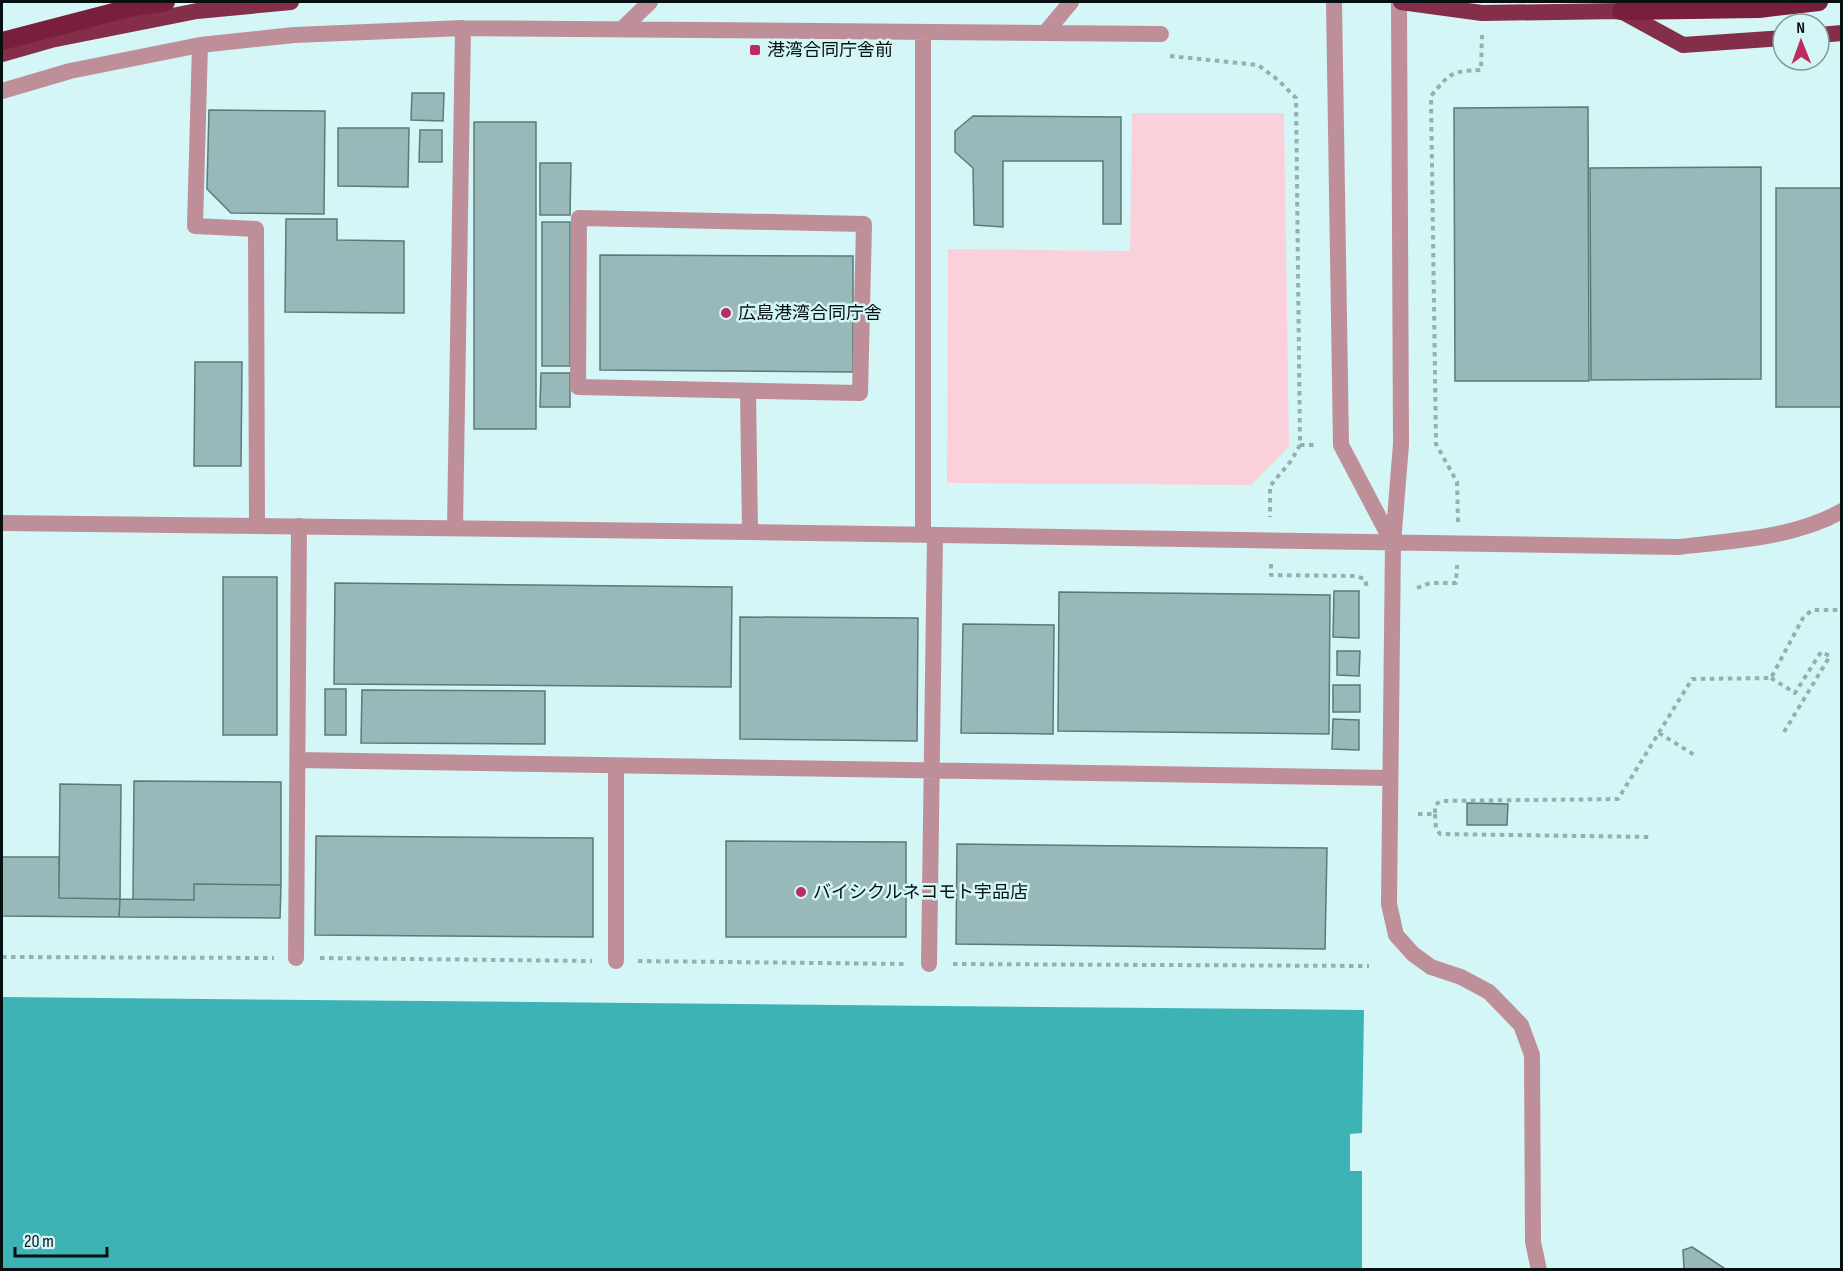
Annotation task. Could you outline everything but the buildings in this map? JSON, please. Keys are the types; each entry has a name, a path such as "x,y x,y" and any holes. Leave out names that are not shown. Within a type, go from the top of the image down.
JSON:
{"highway":[{"path":"2,40 129,8 166,2"},
{"path":"2,54 51,40 197,10 291,2"},
{"path":"1400,2 1482,14 1759,9 1819,2"},
{"path":"1622,11 1683,45 1771,39"}],"street":[{"path":"622,29 650,2"},
{"path":"1045,33 1071,2"},
{"path":"1334,2 1341,445 1393,543"},
{"path":"1400,2 1401,444 1393,543 1389,904 1396,935 1413,954 1431,967 1461,977 1489,992 1521,1024 1532,1055 1533,1242 1539,1269"},
{"path":"455,528 463,28"},
{"path":"2,91 70,70 200,45 294,35 463,28 1161,34"},
{"path":"923,32 932,771 929,964"},
{"path":"200,45 195,226 256,229 257,526"},
{"path":"579,218 864,224 861,393 748,391 578,387 579,218"},
{"path":"748,391 750,532"},
{"path":"2,523 1678,547 1768,537 1831,517 1842,511"},
{"path":"297,958 299,526"},
{"path":"298,760 1390,778"},
{"path":"616,766 616,961"}],"path":[{"path":"1457,482 1436,444 1431,96 1447,77 1459,71 1481,70 1483,29"},
{"path":"1167,56 1258,65 1296,98 1300,445 1291,461 1270,486"},
{"path":"1271,575 1355,576 1365,579 1367,588"},
{"path":"1420,588 1430,583 1456,583"},
{"path":"1771,678 1804,616 1813,610 1842,610"},
{"path":"1652,837 1440,834 1436,828 1435,805 1442,801 1618,799 1692,679 1771,678 1795,693 1821,652 1830,656 1784,732"},
{"path":"1659,733 1696,756"},
{"path":"1418,814 1435,814"},
{"path":"2,957 1369,966"}],"shaded area":[{"path":"1132,113 1284,113 1289,447 1251,485 947,483 948,249 1130,251"}],"water":[{"path":"2,997 1364,1010 1362,1133 1350,1134 1350,1171 1362,1171 1362,1269 2,1269"}],"place":[{"name":"港湾合同庁舎前","path":"755,50"},
{"name":"広島港湾合同庁舎","path":"726,313"},
{"name":"バイシクルネコモト宇品店","path":"801,892"}]}
